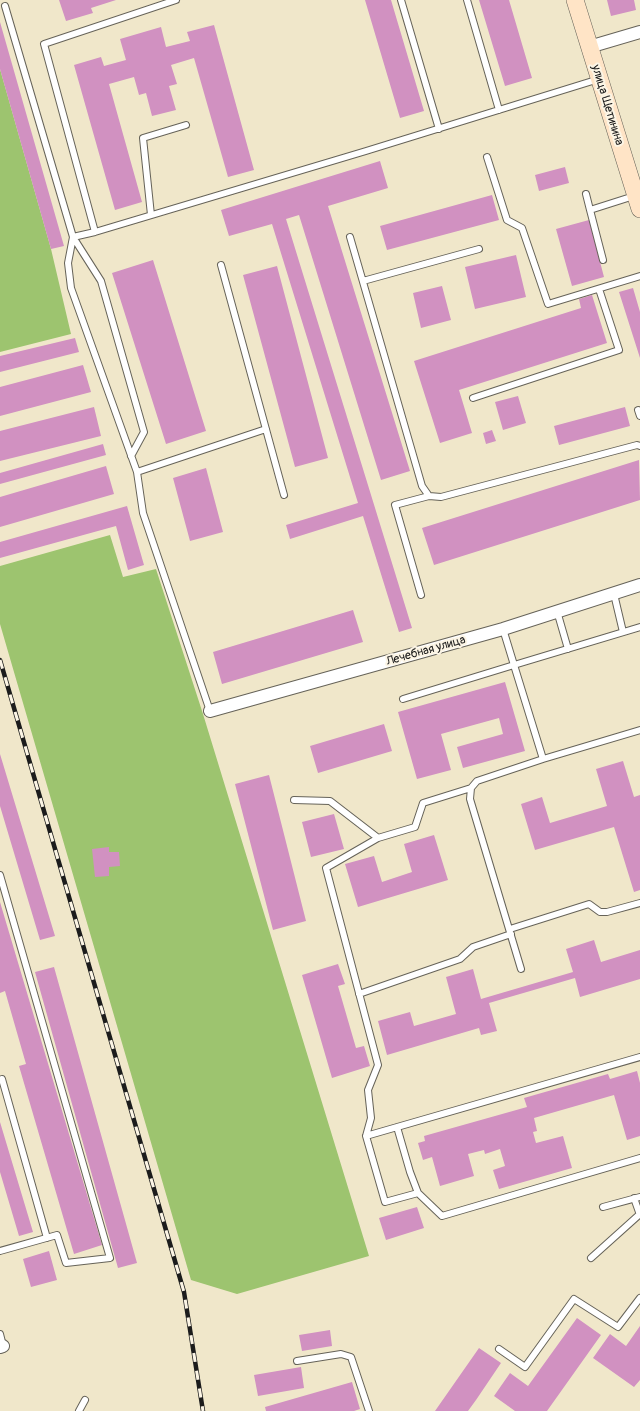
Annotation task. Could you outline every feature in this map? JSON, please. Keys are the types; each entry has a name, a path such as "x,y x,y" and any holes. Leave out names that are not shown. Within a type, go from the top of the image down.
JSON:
{"street":[{"name":"улица Щетинина","path":"575,0 638,202"},
{"path":"589,48 640,32"},
{"name":"Лечебная улица","path":"210,712 503,629 640,585"}],"lane":[{"path":"95,232 44,44 176,0"},
{"path":"400,0 439,129"},
{"path":"467,0 498,110"},
{"path":"5,6 72,237 101,281 144,432 131,456"},
{"path":"72,237 95,232 439,129 599,79"},
{"path":"151,215 143,138 186,125"},
{"path":"487,157 507,220 522,228 548,304 640,276"},
{"path":"586,194 603,260"},
{"path":"590,210 638,202"},
{"path":"72,237 68,263 71,288 137,472 143,512 210,712"},
{"path":"350,237 422,486 429,496"},
{"path":"363,281 479,249"},
{"path":"221,265 284,495"},
{"path":"472,398 619,350 599,289"},
{"path":"137,472 266,429"},
{"path":"421,595 395,505 429,496 441,497 637,445 640,446"},
{"path":"614,594 622,632"},
{"path":"557,611 568,648"},
{"path":"403,699 640,627"},
{"path":"503,629 543,759"},
{"path":"418,1193 385,1202 366,1136 371,1118 368,1090 378,1065 326,868 378,838 415,827 423,802 470,788 477,781 543,759 640,730"},
{"path":"470,788 470,799 521,969"},
{"path":"294,800 330,801 378,838"},
{"path":"0,875 110,1258 66,1263 57,1235 0,1250"},
{"path":"359,994 460,959 473,947 510,932 589,904 600,912 607,912 640,903"},
{"path":"366,1136 640,1057"},
{"path":"2,1079 47,1238"},
{"path":"397,1127 410,1172 418,1193 442,1216 640,1158"},
{"path":"591,1258 640,1215 637,1198 603,1207"},
{"path":"499,1349 525,1367 574,1299 618,1327 640,1298"},
{"path":"297,1361 341,1354 351,1357 369,1411"},
{"path":"79,1411 85,1400"}],"green space":[{"path":"0,69 51,249 71,334 0,352"},
{"path":"110,535 123,577 156,569 203,714 369,1256 237,1294 191,1280 0,624 0,566"}],"building":[{"path":"59,0 116,0 91,8 93,13 66,21"},
{"path":"365,0 391,0 424,111 400,118"},
{"path":"479,0 509,0 532,78 505,86"},
{"path":"607,0 634,0 636,10 611,16"},
{"path":"0,22 64,246 51,249 0,69"},
{"path":"214,25 254,170 228,177 194,58 171,65 177,84 169,86 176,110 152,116 146,93 139,95 134,77 109,84 142,202 115,210 74,65 101,57 104,66 126,60 120,39 161,27 166,47 190,41 187,32"},
{"path":"380,161 388,188 328,206 410,471 381,480 299,215 286,219 412,628 399,632 363,516 290,539 286,525 358,503 272,224 229,236 221,210"},
{"path":"565,167 569,183 539,191 535,175"},
{"path":"492,195 499,220 387,250 380,226"},
{"path":"589,220 604,277 572,286 556,229"},
{"path":"516,255 526,297 475,309 465,267"},
{"path":"153,260 206,431 166,444 112,273"},
{"path":"277,266 328,458 295,467 243,275"},
{"path":"442,286 451,320 421,328 413,293"},
{"path":"633,288 640,312 640,358 619,292"},
{"path":"592,295 607,343 459,390 472,433 440,443 414,361 581,308 579,299"},
{"path":"75,338 79,352 0,372 0,356"},
{"path":"83,365 91,392 0,416 0,387"},
{"path":"518,396 526,423 503,430 495,402"},
{"path":"94,407 101,436 0,461 0,431"},
{"path":"625,407 630,426 559,445 554,426"},
{"path":"492,430 496,441 486,444 483,433"},
{"path":"103,444 106,455 0,484 0,473"},
{"path":"639,460 640,500 434,565 422,528"},
{"path":"106,466 114,494 0,527 0,497"},
{"path":"206,468 223,532 190,541 173,478"},
{"path":"127,506 144,565 128,570 116,526 0,558 0,542"},
{"path":"353,610 363,642 222,684 213,652"},
{"path":"505,682 525,751 463,768 457,747 503,734 499,718 441,734 451,770 417,779 398,712"},
{"path":"384,724 392,751 318,773 310,746"},
{"path":"0,754 55,936 40,940 0,806"},
{"path":"623,761 634,797 640,795 640,890 634,892 614,827 535,850 521,804 542,797 550,823 607,806 596,769"},
{"path":"269,775 306,921 273,930 235,784"},
{"path":"334,814 344,849 311,857 302,822"},
{"path":"434,835 448,880 358,907 345,864 374,856 382,882 412,872 404,844"},
{"path":"109,847 109,852 119,852 120,866 109,867 109,876 95,877 92,849"},
{"path":"0,902 102,1245 74,1254 19,1066 26,1064 5,991 0,993"},
{"path":"594,940 601,962 640,950 640,979 580,997 575,978 489,1003 497,1031 481,1035 479,1028 387,1055 378,1021 410,1012 414,1026 456,1014 446,977 473,969 481,999 573,972 566,949"},
{"path":"338,964 345,984 338,986 356,1048 364,1046 370,1066 332,1078 302,975"},
{"path":"54,967 137,1263 118,1268 35,972"},
{"path":"637,1071 640,1083 640,1136 627,1140 614,1095 534,1118 537,1131 533,1132 536,1143 563,1136 572,1168 499,1189 493,1170 505,1166 500,1149 485,1154 484,1150 468,1154 474,1176 440,1186 432,1157 423,1160 418,1143 425,1141 424,1136 527,1107 524,1098 608,1074 610,1079"},
{"path":"0,1122 33,1232 19,1236 0,1172"},
{"path":"417,1207 424,1228 386,1240 379,1218"},
{"path":"49,1251 57,1280 31,1287 23,1259"},
{"path":"577,1318 601,1335 547,1411 515,1411 494,1396 510,1373 528,1386"},
{"path":"640,1326 640,1380 634,1387 593,1358 610,1334 626,1346"},
{"path":"330,1330 332,1346 302,1351 299,1335"},
{"path":"479,1348 501,1363 476,1400 468,1411 435,1411"},
{"path":"301,1367 304,1388 258,1396 254,1375"},
{"path":"352,1382 360,1409 354,1411 266,1411 265,1407"}],"railway":[{"path":"0,660 184,1292 203,1411"}]}
